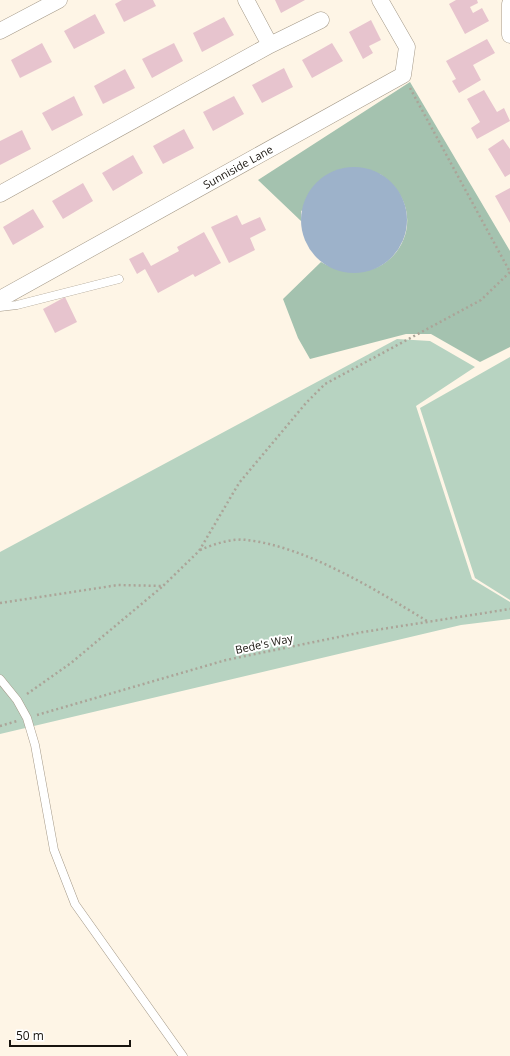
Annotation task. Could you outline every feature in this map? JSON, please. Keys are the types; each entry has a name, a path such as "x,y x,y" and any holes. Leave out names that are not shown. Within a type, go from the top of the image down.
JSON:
{"street":[{"path":"0,31 59,0"},
{"path":"246,0 270,45"},
{"path":"380,0 407,47 403,75"},
{"path":"510,4 510,35"},
{"path":"0,194 270,45 321,20"},
{"name":"Sunniside Lane","path":"0,299 403,75"}],"lane":[{"path":"0,307 17,305 119,279"},
{"path":"0,678 17,700 27,718 35,745 54,850 75,904 183,1056"}],"path":[{"path":"17,700 71,663 163,586 200,551 239,483 306,403 325,384 481,300 510,272 403,75"},
{"path":"200,551 214,544 246,540 277,546 328,566 385,596 427,622"},
{"path":"0,603 118,585 163,586"},
{"name":"Bede's Way","path":"0,726 226,660 363,632 510,609"}],"green space":[{"path":"410,82 510,251 510,347 480,362 431,334 406,334 310,359 298,338 283,299 321,262 346,271 368,270 386,262 399,248 406,230 406,211 398,191 380,174 301,211 301,221 258,180"},
{"path":"397,339 430,341 475,367 416,406 472,579 510,602 510,619 461,625 0,734 0,552"},
{"path":"510,357 510,600 475,578 420,408"}],"water":[{"path":"354,167 374,171 392,182 403,200 407,220 403,240 392,258 374,269 354,273 334,269 316,258 305,240 301,220 305,200 316,182 334,171"}],"building":[{"path":"122,0 153,0 156,6 124,22 115,4"},
{"path":"275,0 305,0 281,13"},
{"path":"456,0 477,0 478,3 470,7 473,13 482,8 489,21 465,34 449,4"},
{"path":"95,14 105,33 74,49 64,31"},
{"path":"224,17 234,35 202,52 193,33"},
{"path":"371,20 381,40 369,46 373,53 363,59 349,32"},
{"path":"487,39 495,53 473,65 481,80 459,93 452,81 456,79 446,61"},
{"path":"42,43 52,62 20,78 11,60"},
{"path":"174,43 183,61 152,78 142,59"},
{"path":"332,43 343,61 312,78 302,60"},
{"path":"284,68 293,87 262,103 252,85"},
{"path":"125,69 135,88 103,104 94,86"},
{"path":"484,90 497,112 504,108 510,121 477,139 471,128 480,122 467,99"},
{"path":"74,96 83,115 52,131 42,113"},
{"path":"234,96 244,114 213,131 203,112"},
{"path":"184,129 194,148 163,164 153,146"},
{"path":"22,130 31,149 0,165 0,141"},
{"path":"503,139 510,149 510,174 505,177 488,149"},
{"path":"133,155 143,173 113,191 102,173"},
{"path":"83,183 93,201 63,219 52,201"},
{"path":"510,188 510,223 495,196"},
{"path":"33,209 44,227 13,245 3,227"},
{"path":"237,215 242,225 260,217 266,230 250,238 255,250 229,263 211,227"},
{"path":"204,232 221,263 195,277 193,274 158,293 145,269 137,274 129,259 143,252 151,266 179,251 177,247"},
{"path":"65,297 77,322 55,333 43,309"}]}
